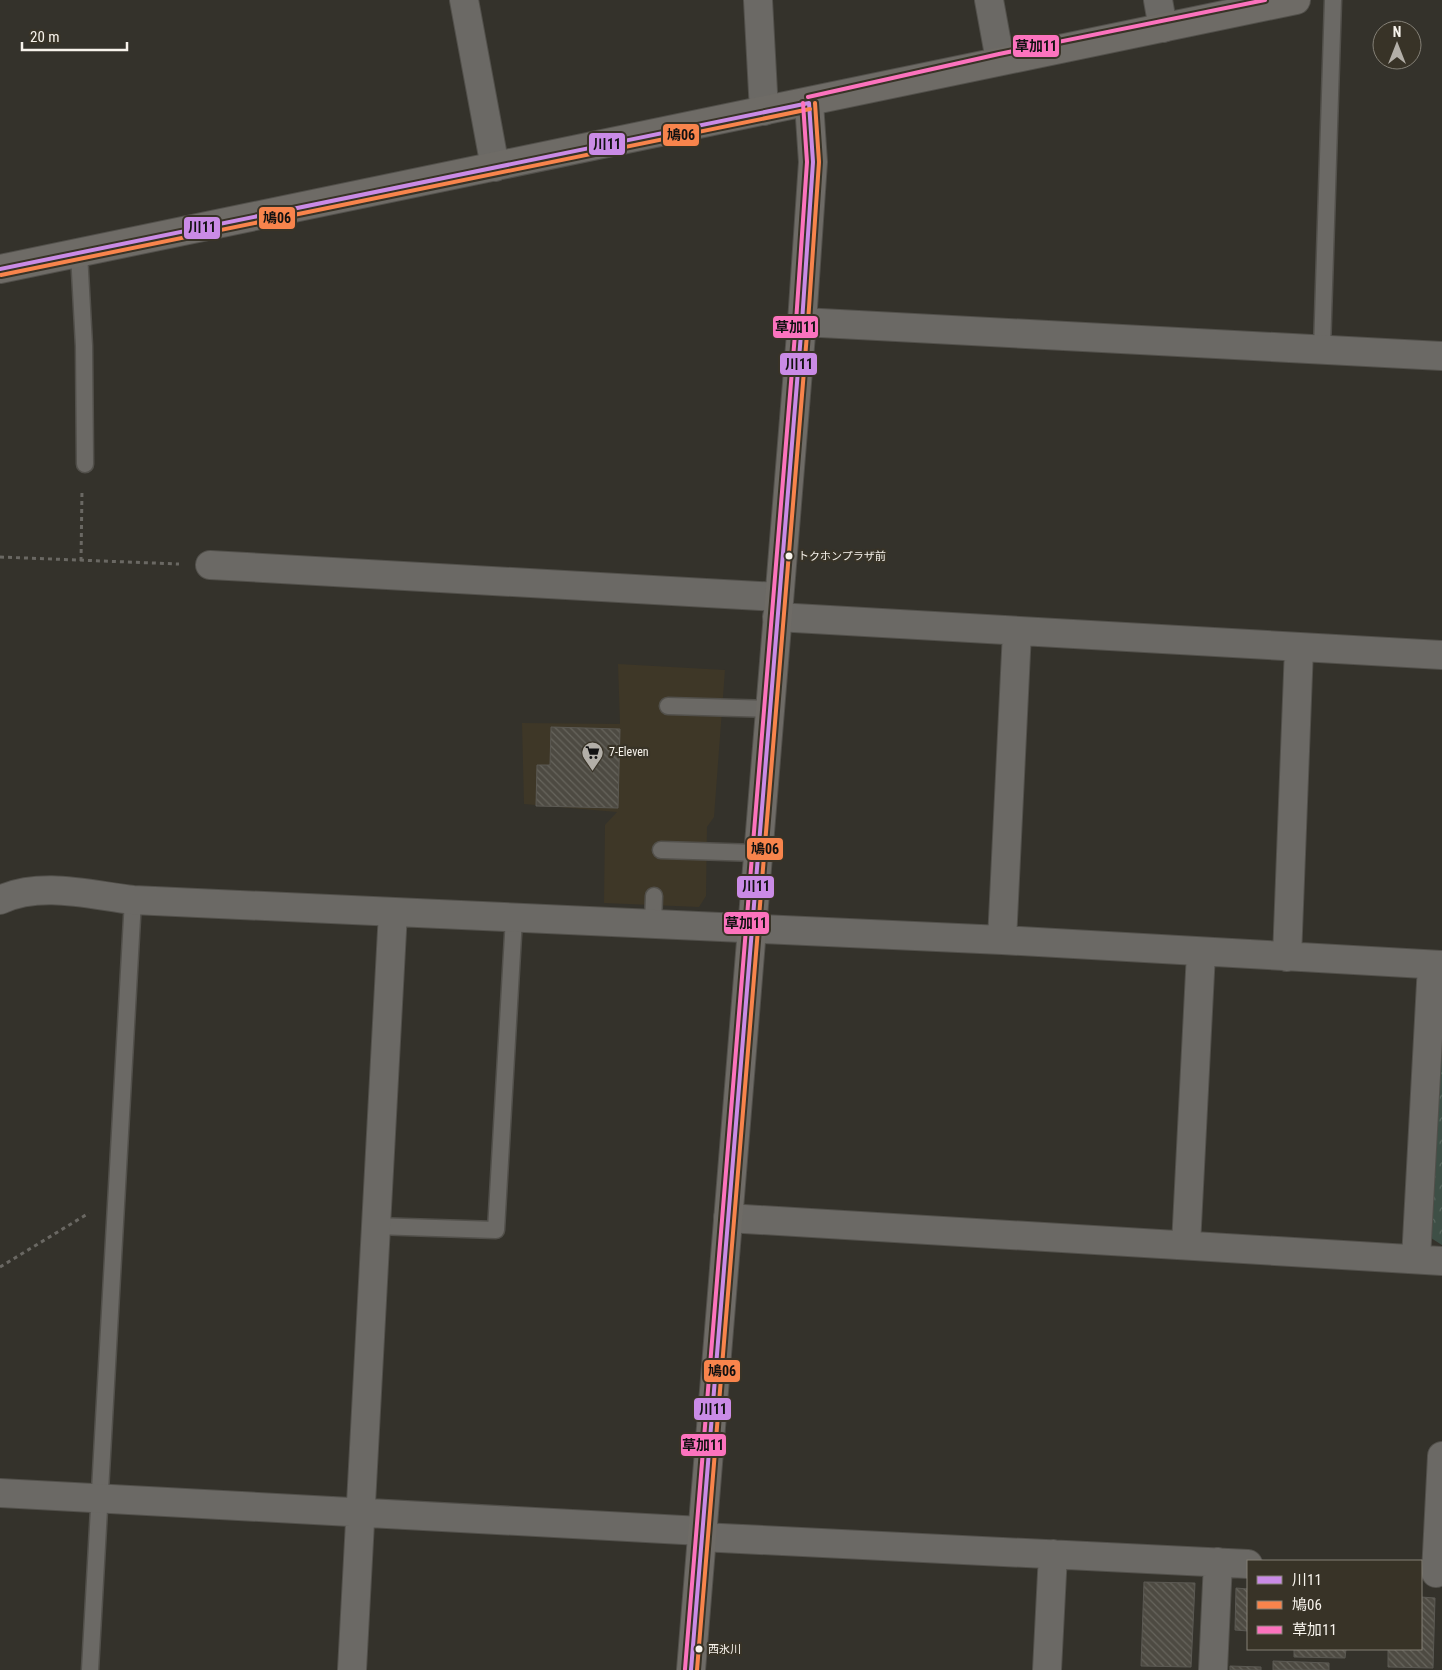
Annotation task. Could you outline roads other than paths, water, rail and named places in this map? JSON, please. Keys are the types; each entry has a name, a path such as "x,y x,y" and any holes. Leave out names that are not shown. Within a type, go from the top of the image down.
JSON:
{"street":[{"path":"464,0 494,167"},
{"path":"758,0 764,111"},
{"path":"989,0 1000,60"},
{"path":"1158,0 1163,28"},
{"path":"0,270 809,103 1000,60 1296,0"},
{"path":"691,1670 777,607 802,322 813,162 809,103"},
{"path":"802,322 1442,356"},
{"path":"210,565 777,607 1017,632 1442,655"},
{"path":"1002,940 1017,632"},
{"path":"1287,957 1299,648"},
{"path":"0,900 33,890 133,900 1002,940 1202,953 1437,965 1429,1260 728,1218"},
{"path":"352,1670 362,1513 375,1226 393,912"},
{"path":"1186,1245 1202,953"},
{"path":"1433,1573 1442,1456"},
{"path":"0,1493 1247,1564"},
{"path":"1047,1670 1053,1554"},
{"path":"1213,1670 1218,1562"}],"lane":[{"path":"1322,349 1333,0"},
{"path":"79,253 84,346 85,464"},
{"path":"668,706 769,709"},
{"path":"661,850 758,853"},
{"path":"653,924 654,896"},
{"path":"90,1670 133,900"},
{"path":"375,1226 496,1230 514,918"}],"place":[{"name":"トクホンプラザ前","path":"789,556"},
{"name":"7-Eleven","path":"593,771"},
{"name":"西氷川","path":"699,1649"}]}
